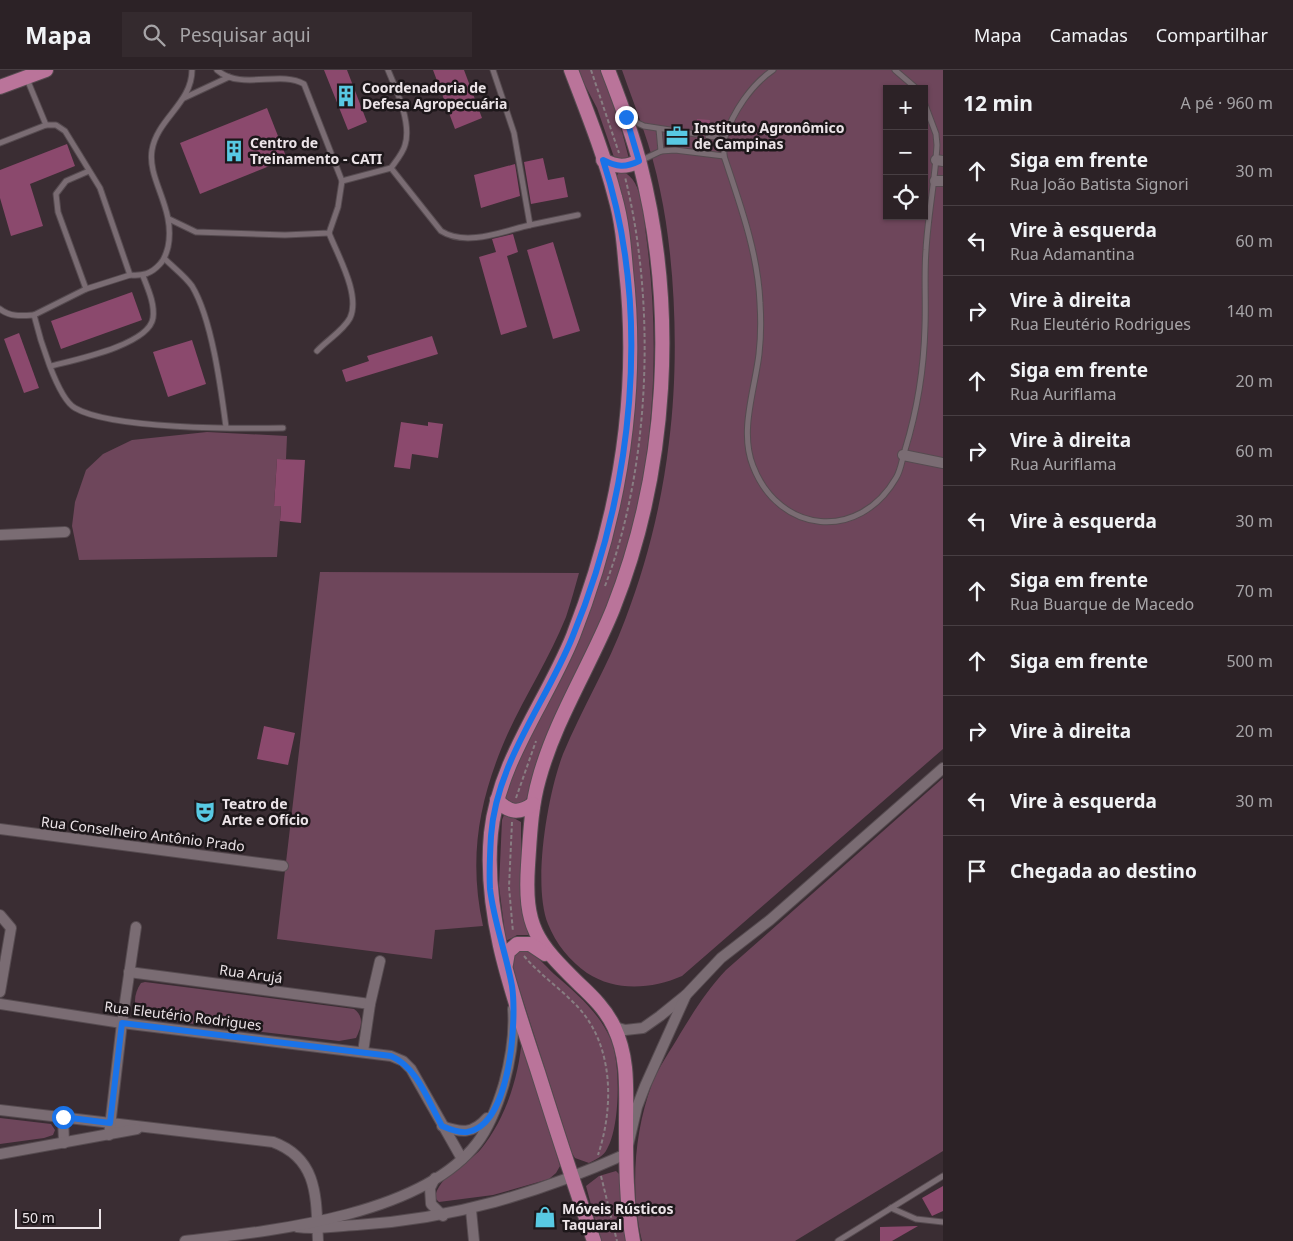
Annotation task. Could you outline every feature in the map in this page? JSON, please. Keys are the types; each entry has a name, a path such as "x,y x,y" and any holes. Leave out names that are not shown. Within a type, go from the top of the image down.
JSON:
{"main road":[{"path":"0,87 46,70"},
{"path":"571,70 616,199 631,313 629,397 624,456 611,520 592,584 571,640 527,725 497,800 491,835 490,887 512,986 578,1197 594,1241"},
{"path":"608,70 626,117 639,161 656,250 661,301 661,379 654,454 643,508 622,584 603,632 556,731 539,777 533,804 528,868 529,911 540,942 560,965 597,1001 615,1027 624,1050 627,1073 626,1154 629,1221 633,1241"},
{"path":"603,160 623,167 639,161"},
{"path":"497,800 503,807 513,812 524,811 533,804"},
{"path":"506,964 511,948 524,943 535,947 560,965"},
{"path":"578,1197 584,1241"}],"street":[{"path":"903,455 943,462"},
{"path":"0,535 65,532"},
{"path":"615,1027 625,1030 643,1028 686,995 721,958 770,920 943,768"},
{"name":"Rua Conselheiro Antônio Prado","path":"0,829 283,866"},
{"path":"0,915 11,928 0,992"},
{"path":"109,1135 122,1023 136,927"},
{"path":"363,1052 370,1004 380,960"},
{"name":"Rua Arujá","path":"130,972 370,1004"},
{"path":"317,1225 408,1193 435,1178 462,1159 478,1142 499,1101 512,1054 515,1027 512,986"},
{"path":"185,1241 317,1225 443,1216 471,1210 572,1178 626,1154 637,1107 686,995"},
{"name":"Rua Eleutério Rodrigues","path":"0,1004 122,1023 391,1056 403,1061 411,1069 462,1159"},
{"path":"442,1126 469,1132 480,1126 499,1101"},
{"path":"0,1110 264,1141 283,1146 303,1163 312,1179 316,1191 318,1241"},
{"path":"63,1117 64,1143"},
{"path":"0,1154 146,1127"},
{"path":"435,1178 430,1188 430,1204 443,1216"},
{"path":"471,1210 474,1241"}],"lane":[{"path":"0,308 5,313 17,316 34,315 86,290 130,275 144,276 155,270 165,259 169,241 169,219 153,167 152,151 155,137 183,99 192,82 192,70"},
{"path":"217,70 229,77"},
{"path":"342,181 391,168 405,145 406,137 399,95 388,70"},
{"path":"493,70 514,133 530,225"},
{"path":"772,70 760,79 751,90 724,138 724,156 748,232 758,284 759,352 749,420 748,449 760,480 772,498 783,508 802,518 817,522 856,517 879,500 895,479 903,455 913,422 919,381 925,328 926,249 939,181 940,160 936,134 928,113"},
{"path":"895,70 912,85"},
{"path":"183,99 199,89 229,77 286,76 297,78 304,84 342,181 338,207 329,233 347,275 352,309 345,324 317,351"},
{"path":"26,77 46,125"},
{"path":"626,117 644,126 696,134"},
{"path":"0,143 46,125 56,125 65,131 100,188 130,275"},
{"path":"659,129 661,151"},
{"path":"708,136 724,138"},
{"path":"639,161 661,151 675,150 724,156"},
{"path":"391,168 442,231 449,236 461,239 578,215"},
{"path":"86,290 58,212 56,194 66,181 89,171"},
{"path":"169,219 196,232 285,235 329,233"},
{"path":"165,259 185,277 200,305 220,378 226,427"},
{"path":"51,366 84,358 133,340 143,334 151,326 153,318 153,304 144,276"},
{"path":"34,315 51,366 66,397 74,408 105,418 226,427 283,428"},
{"path":"838,1241 943,1176"},
{"path":"891,1208 916,1219 943,1222"}],"shaded area":[{"path":"577,70 602,70 615,105 629,159 615,160 597,108"},
{"path":"622,70 943,70 943,749 682,976 659,984 622,986 598,979 587,973 559,945 548,924 543,907 541,886 547,814 557,771 570,737 618,637 633,598 653,532 669,442 675,348 673,282 670,250 657,174"},
{"path":"619,171 627,174 633,180 640,197 651,283 654,330 653,379 650,427 644,474 621,568 605,613 546,736 525,804 515,806 505,799 510,779 606,556 624,483 636,337 636,301 629,228 616,178"},
{"path":"207,432 287,436 286,459 277,459 274,505 281,506 277,557 79,560 72,526 75,502 86,470 103,454 132,440"},
{"path":"320,572 579,573 560,632 508,733 483,804 479,828 476,876 483,926 435,930 432,959 277,939"},
{"path":"943,778 943,1151 795,1241 642,1241 638,1222 635,1182 641,1122 655,1077 696,1009 726,970"},
{"path":"504,815 521,822 521,880 530,929 528,935 517,935 506,941 499,886 502,820"},
{"path":"522,948 536,956 587,1004 611,1040 618,1079 615,1126 604,1154 589,1163 575,1158 572,1153 513,969 512,961 515,952"},
{"path":"141,983 354,1009 361,1019 360,1027 356,1038 339,1041 144,1018 137,1011 135,997 138,987"},
{"path":"522,1038 560,1166 549,1179 493,1195 439,1202 435,1198 441,1183 481,1149 498,1124 514,1082"},
{"path":"0,1118 51,1124 55,1130 53,1135 44,1138 0,1144"},
{"path":"616,1171 620,1175 620,1205 627,1241 601,1241 586,1186 599,1176"}],"building":[{"name":"Coordenadoria de Defesa Agropecuária","path":"324,70 347,70 367,122 348,130"},
{"path":"433,70 464,70 482,118 455,129"},
{"name":"Centro de Treinamento - CATI","path":"267,108 287,159 200,194 180,143"},
{"path":"697,119 710,120 709,132 704,136 708,140 707,144 695,143 696,138 700,134 696,130"},
{"path":"67,144 75,166 30,184 43,226 11,236 0,198 0,170"},
{"path":"543,158 548,180 564,177 568,197 531,204 524,162"},
{"path":"515,164 520,196 481,208 474,175"},
{"path":"513,234 518,252 507,256 527,327 501,335 479,257 496,252 492,239"},
{"path":"553,242 580,331 553,339 527,250"},
{"path":"132,292 142,320 61,349 51,321"},
{"path":"19,333 39,388 24,393 4,339"},
{"path":"432,336 438,354 346,382 342,370 369,361 367,356"},
{"path":"192,340 206,384 168,397 153,352"},
{"path":"401,422 428,426 428,422 443,424 438,458 412,454 410,469 394,467"},
{"path":"277,459 305,460 301,523 280,521 281,506 274,506"},
{"path":"264,726 295,733 288,765 257,759"},
{"path":"943,1186 943,1211 932,1216 922,1198"},
{"path":"918,1226 892,1241 880,1241 880,1227"}],"place":[{"name":"Coordenadoria de Defesa Agropecuária","path":"346,96"},
{"name":"Instituto Agronômico de Campinas","path":"677,136"},
{"name":"Centro de Treinamento - CATI","path":"234,151"},
{"name":"Teatro de Arte e Ofício","path":"205,812"},
{"name":"Móveis Rústicos Taquaral","path":"545,1217"}],"route":[{"path":"63,1117 110,1123 122,1023 391,1056 403,1061 411,1069 442,1126 461,1132 469,1132 480,1126 488,1118 499,1101 512,1054 515,1027 512,986 499,938 490,887 491,835 495,807 506,774 527,725 571,640 592,584 611,520 624,456 629,397 631,313 616,199 603,160 623,167 639,161 626,117"}]}
